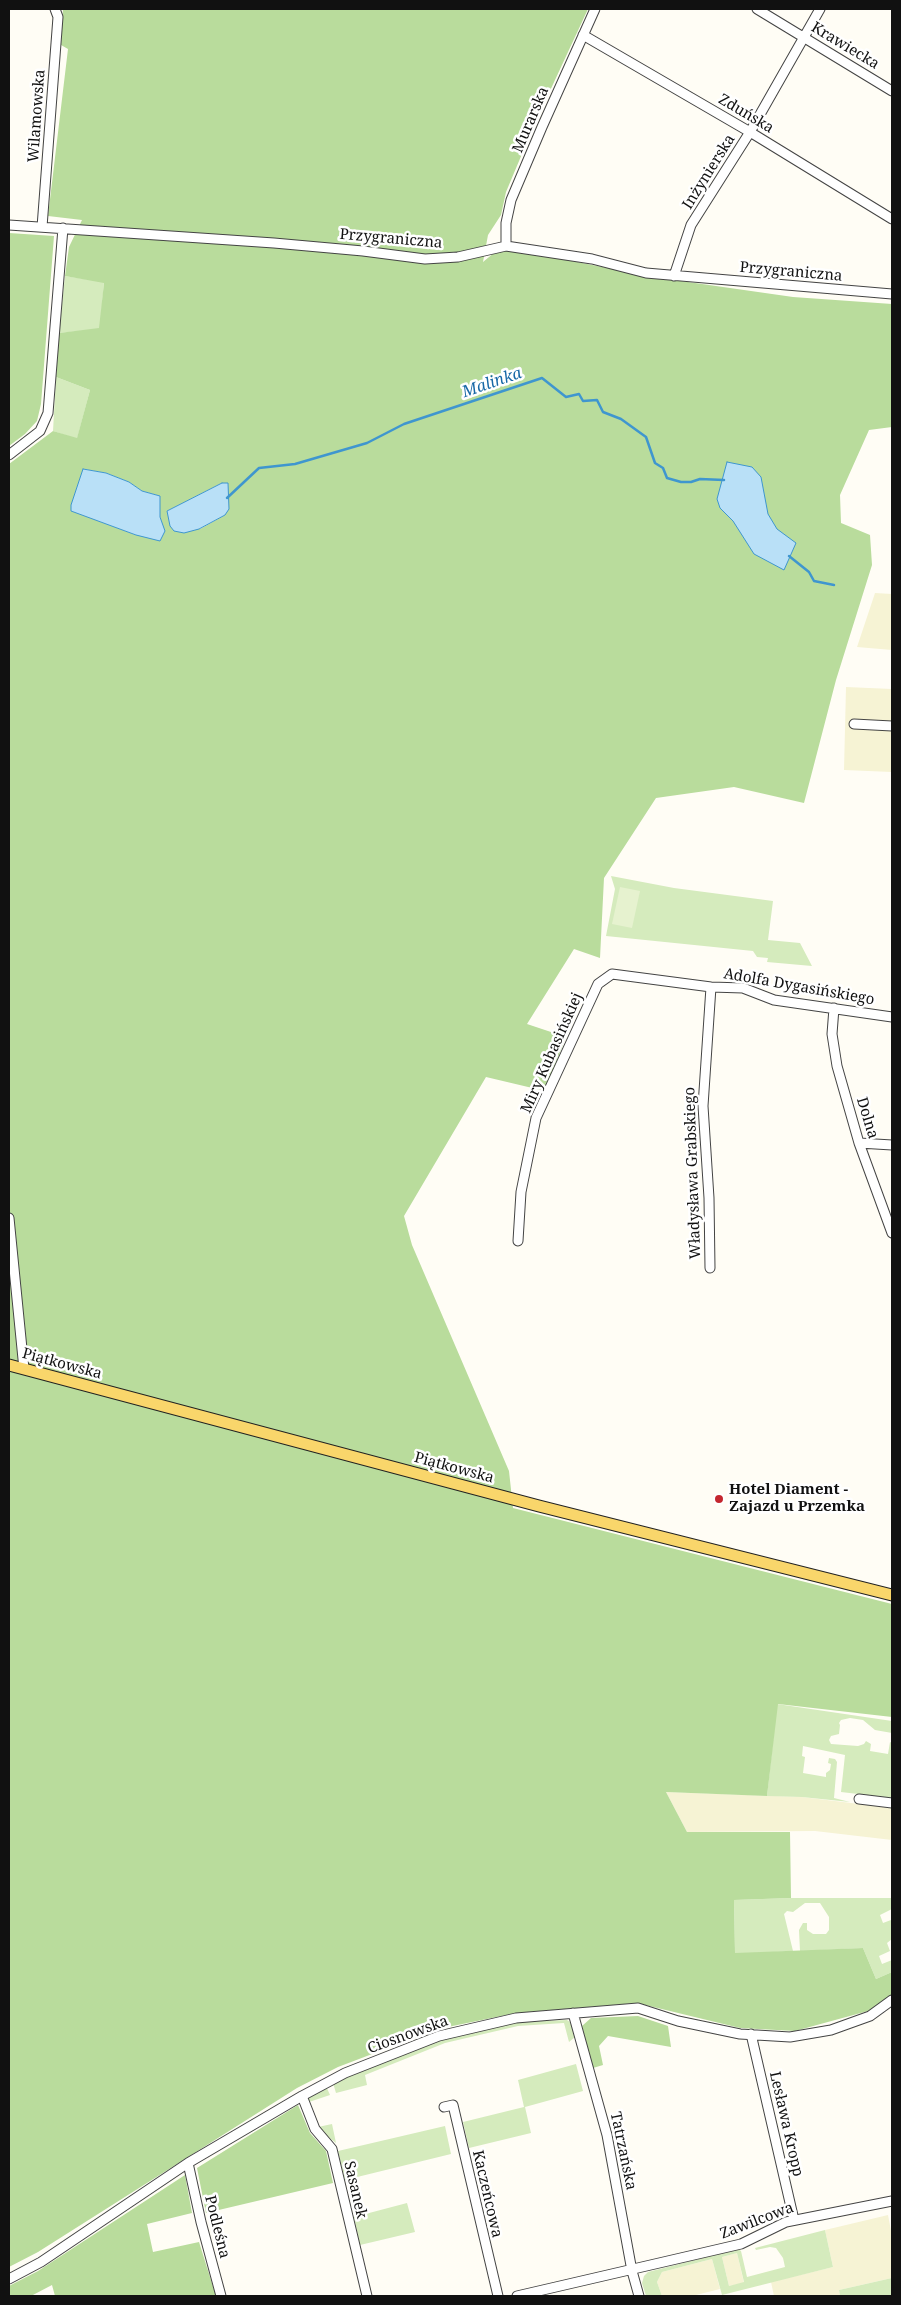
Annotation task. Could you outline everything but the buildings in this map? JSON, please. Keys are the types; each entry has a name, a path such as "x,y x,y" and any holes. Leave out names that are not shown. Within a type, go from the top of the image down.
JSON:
{"main road":[{"name":"Piątkowska","path":"9,1365 539,1506 892,1595"}],"street":[{"name":"Wilamowska","path":"42,227 58,17 55,9"},
{"name":"Murarska","path":"506,246 506,223 511,200 595,9"},
{"name":"Krawiecka","path":"757,9 892,91"},
{"name":"Inżynierska","path":"674,276 691,225 750,132 820,9"},
{"name":"Zduńska","path":"583,36 750,132 892,219"},
{"name":"Przygraniczna","path":"9,225 284,244 425,259 458,257 506,246 592,259 646,273 892,294"},
{"path":"9,455 40,431 48,413 63,228"},
{"path":"854,724 892,726"},
{"name":"Adolfa Dygasińskiego","path":"612,974 711,987 743,988 774,1000 892,1017"},
{"name":"Miry Kubasińskiej","path":"518,1241 521,1192 536,1118 598,984 612,974"},
{"name":"Władysława Grabskiego","path":"710,1268 709,1198 703,1106 711,987"},
{"name":"Dolna","path":"834,1008 832,1034 836,1066 859,1143 892,1233"},
{"path":"859,1143 892,1145"},
{"path":"9,1218 24,1369"},
{"path":"859,1799 892,1803"},
{"name":"Ciosnowska","path":"9,2278 41,2262 188,2163 302,2096 345,2073 439,2036 516,2018 638,2008 678,2021 751,2034 790,2037 831,2030 870,2016 892,2000"},
{"name":"Tatrzańska","path":"573,2013 607,2135 632,2271 639,2296"},
{"name":"Lesława Kropp","path":"751,2034 794,2220"},
{"name":"Sasanek","path":"302,2096 315,2129 332,2149 367,2296"},
{"name":"Kaczeńcowa","path":"444,2107 452,2106 490,2271 498,2296"},
{"name":"Podleśna","path":"188,2163 201,2222 221,2296"},
{"name":"Zawilcowa","path":"517,2296 632,2271 741,2244 786,2222 892,2201"}],"shaded area":[{"path":"875,593 892,594 892,650 857,647"},
{"path":"846,687 892,689 892,772 844,770"},
{"path":"666,1792 802,1797 892,1808 892,1840 815,1831 687,1832"},
{"path":"888,2215 892,2236 892,2278 839,2290 840,2296 774,2296 771,2282 833,2267 825,2230"},
{"path":"737,2253 744,2283 729,2286 722,2257"},
{"path":"712,2259 720,2289 692,2296 662,2296 657,2282 662,2272"}],"green space":[{"path":"63,9 588,9 535,123 506,192 501,215 488,235 483,262 501,247 653,277 793,297 892,304 892,427 869,430 840,495 841,523 870,535 872,565 836,680 804,803 734,787 656,798 604,878 600,958 574,949 527,1024 566,1037 545,1091 486,1077 404,1216 412,1245 509,1471 513,1508 892,1604 892,1717 778,1704 767,1796 666,1792 687,1832 790,1832 791,1898 734,1900 735,1953 863,1948 876,1979 892,1972 892,1996 868,2011 795,2031 740,2028 637,2003 516,2013 438,2029 338,2067 297,2088 38,2252 9,2267 9,464 53,431 77,438 90,390 56,377 59,333 99,328 104,283 65,276 69,247 82,220 48,216 68,49 61,45","holes":["83,469 106,473 129,482 142,491 160,496 160,517 164,531 136,535 99,521","222,483 225,515 200,529 167,511"]},
{"path":"9,233 54,236 41,404 37,421 25,434 9,446"},
{"path":"65,276 104,282 100,329 59,333"},
{"path":"56,377 90,390 77,439 53,431"},
{"path":"611,876 674,888 773,901 768,940 800,943 812,966 767,962 768,958 757,957 753,951 606,936 615,889"},
{"path":"620,887 640,891 632,928 612,924"},
{"path":"777,1704 892,1721 892,1733 875,1730 863,1720 850,1718 841,1720 839,1723 839,1734 831,1736 829,1740 831,1744 858,1746 866,1741 871,1744 870,1751 888,1754 890,1742 892,1743 892,1798 841,1792 845,1755 803,1746 802,1756 805,1757 803,1773 826,1777 831,1764 828,1763 829,1758 835,1759 837,1762 834,1798 850,1802 802,1797 767,1796"},
{"path":"892,1898 892,1909 880,1915 883,1923 891,1920 892,1939 887,1943 890,1951 879,1956 882,1964 892,1960 892,1972 876,1979 863,1948 800,1951 799,1930 803,1923 807,1923 807,1930 813,1934 826,1934 829,1930 829,1917 820,1903 805,1903 793,1912 787,1911 784,1914 793,1951 735,1954 734,1900"},
{"path":"638,2016 668,2026 671,2047 608,2036 599,2046 603,2065 593,2068 582,2026 591,2018"},
{"path":"567,2020 570,2022 575,2037 569,2042 564,2023 518,2026 445,2043 365,2075 367,2085 336,2093 333,2083 441,2039 517,2022"},
{"path":"576,2064 583,2091 525,2107 531,2133 469,2148 463,2122 524,2107 518,2080"},
{"path":"326,2086 330,2095 309,2102 318,2127 332,2124 336,2143 319,2130 308,2101 310,2096"},
{"path":"298,2105 310,2133 326,2151 333,2183 206,2213 197,2168"},
{"path":"445,2126 451,2154 345,2180 338,2151"},
{"path":"185,2175 192,2213 147,2224 153,2252 199,2242 216,2296 55,2296 52,2285 31,2296 9,2296 9,2286 38,2271"},
{"path":"407,2203 415,2232 360,2245 354,2217"},
{"path":"825,2230 833,2267 722,2295 712,2259 662,2272 657,2282 662,2296 646,2296 642,2283 644,2276 648,2272 738,2249 741,2251 747,2277 785,2267 783,2258 776,2248 770,2247 756,2250 755,2248","holes":["737,2253 744,2282 729,2286 722,2257"]},
{"path":"892,2278 892,2296 840,2296 839,2290"}],"water":[{"path":"727,462 752,467 761,477 768,514 777,529 796,543 784,570 754,554 733,521 720,508 717,499"},
{"path":"83,469 106,473 129,482 142,491 160,496 160,517 165,531 160,541 136,535 71,511 71,505"},
{"path":"222,483 228,483 229,509 225,515 199,529 184,533 174,531 170,526 167,511"}],"waterway":[{"name":"Malinka","path":"227,498 259,468 295,464 367,443 404,424 542,378 566,397 579,394 583,401 597,400 603,412 621,419 646,437 655,463 663,468 667,478 681,482 691,482 700,479 724,480"},
{"name":"Malinka","path":"789,556 809,572 814,581 834,585"}],"place":[{"name":"Hotel Diament - Zajazd u Przemka","path":"719,1499"}]}
